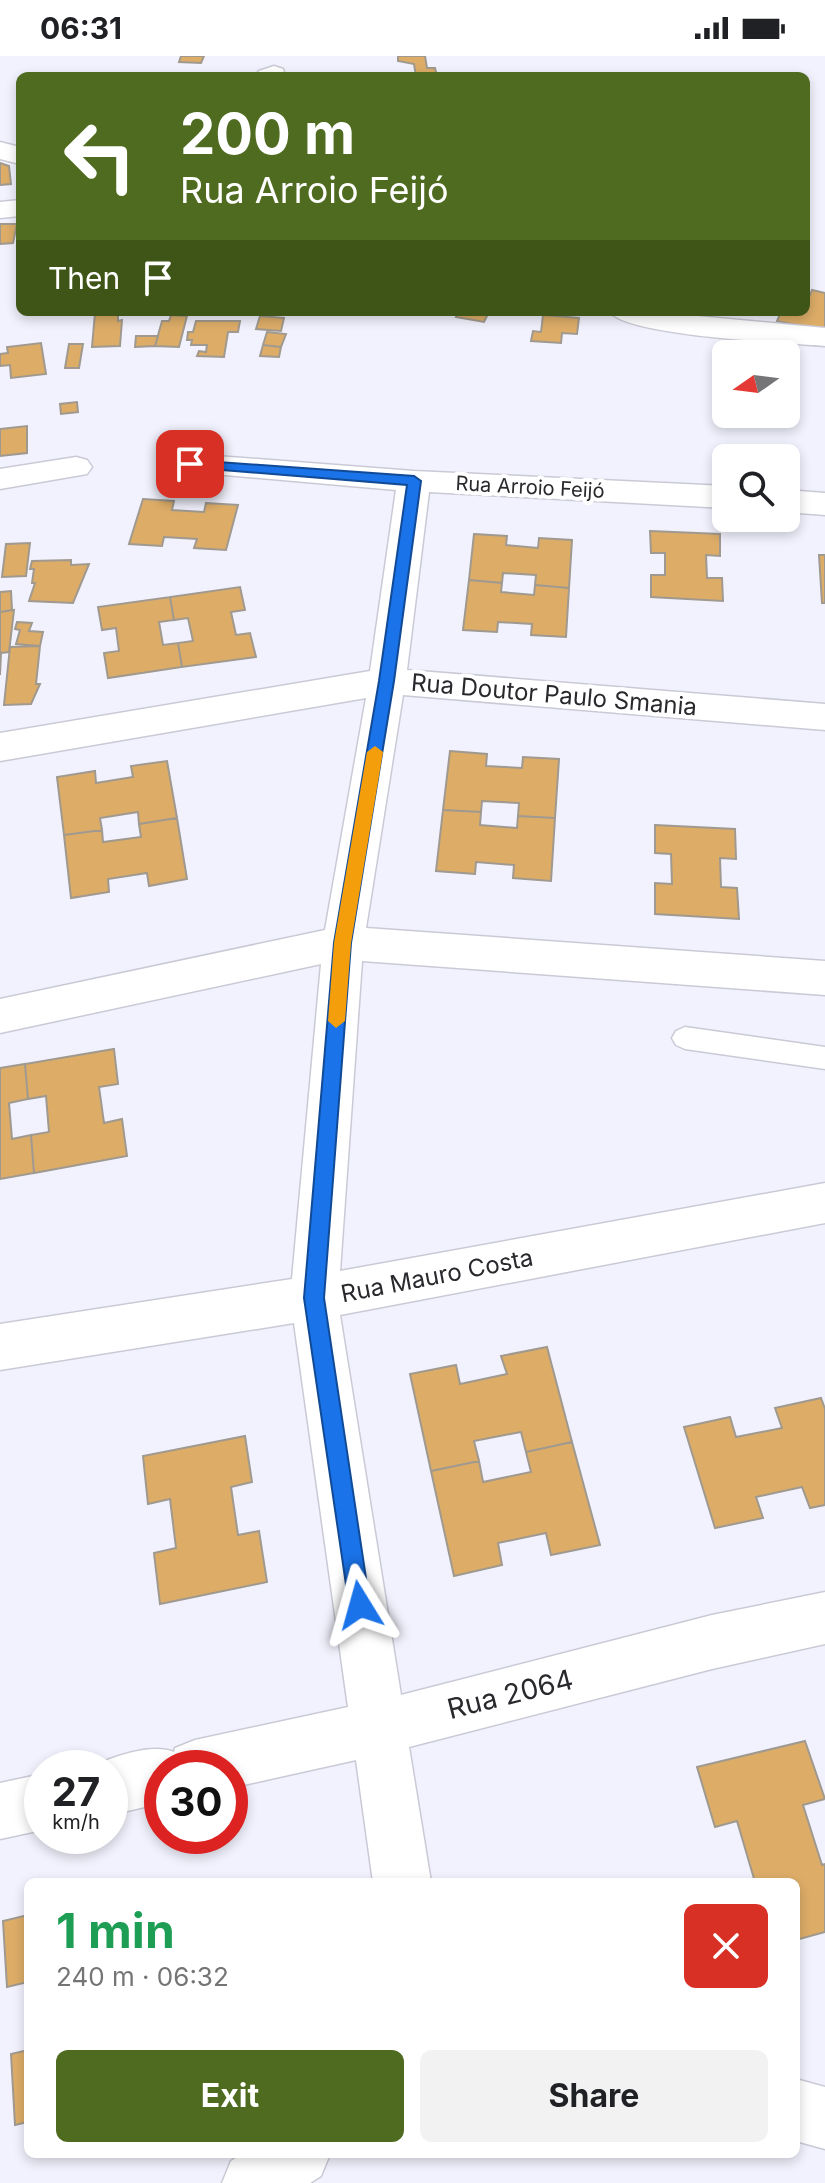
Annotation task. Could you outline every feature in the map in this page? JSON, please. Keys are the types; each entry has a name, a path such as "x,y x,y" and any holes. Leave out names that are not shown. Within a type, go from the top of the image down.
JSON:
{"street":[{"path":"637,316 652,321 825,337"},
{"name":"Rua Arroio Feijó","path":"190,464 414,481 712,496"},
{"path":"0,479 76,467"},
{"path":"401,1878 314,1298 343,943 387,681 414,481"},
{"path":"800,502 825,504"},
{"name":"Rua Doutor Paulo Smania","path":"0,747 387,681 825,717"},
{"path":"0,1016 343,943 825,978"},
{"name":"Rua Mauro Costa","path":"0,1347 314,1298 825,1203"},
{"name":"Rua 2064","path":"248,1756 378,1728 712,1642 825,1618"},
{"path":"0,1811 24,1806"},
{"path":"800,2111 825,2118"},
{"path":"253,2183 293,2158"}],"lane":[{"path":"685,1038 825,1058"}],"building":[{"path":"181,56 204,56 201,63 179,62"},
{"path":"398,56 425,56 427,68 435,68 436,72 415,72 414,64 398,61"},
{"path":"0,163 9,166 11,184 0,185"},
{"path":"0,224 16,224 13,243 0,244"},
{"path":"812,290 825,293 825,331 777,321 779,316 810,316"},
{"path":"95,316 118,316 118,321 122,320 120,346 92,347"},
{"path":"171,316 187,316 179,347 155,346 162,321 169,321"},
{"path":"260,316 284,318 281,331 256,329"},
{"path":"457,316 487,316 484,322"},
{"path":"543,316 579,318 577,334 562,333 561,343 531,341 533,331 541,332"},
{"path":"196,321 240,321 238,332 228,332 224,357 197,356 199,351 206,352 207,345 191,345 192,340 187,340 188,332 193,332"},
{"path":"267,332 286,334 281,347 263,345"},
{"path":"136,336 158,336 155,346 135,347"},
{"path":"41,343 46,374 11,378 10,365 0,366 0,354 8,353 7,347"},
{"path":"69,344 83,344 79,368 65,368"},
{"path":"263,345 281,347 279,357 260,356"},
{"path":"77,402 78,412 61,414 60,404"},
{"path":"27,426 27,453 0,456 0,429"},
{"path":"143,499 174,501 172,510 204,512 206,503 238,505 226,550 194,548 197,539 164,537 162,546 129,544"},
{"path":"650,531 720,534 720,556 706,555 707,578 722,578 723,601 651,597 651,575 665,575 665,553 651,553"},
{"path":"474,534 507,536 506,545 538,548 539,538 572,540 569,588 535,585 536,575 503,573 502,583 469,580"},
{"path":"30,543 26,576 2,577 6,544"},
{"path":"819,555 825,555 825,603 822,603"},
{"path":"71,560 71,565 89,564 73,603 29,601 35,583 32,583 34,569 30,569 32,561"},
{"path":"469,580 502,583 501,592 534,595 535,585 569,588 566,637 531,635 532,624 498,622 497,632 463,630"},
{"path":"240,587 245,610 231,612 236,635 250,633 256,657 182,667 178,643 193,641 188,618 174,620 170,597"},
{"path":"11,591 12,610 0,612 0,592"},
{"path":"170,597 174,620 159,622 163,645 178,643 182,667 108,678 104,653 119,651 116,628 102,630 98,607"},
{"path":"14,610 9,652 1,653 0,675 0,612"},
{"path":"17,622 32,623 29,631 43,632 40,646 16,644 20,630 15,629"},
{"path":"40,646 36,684 40,684 31,704 4,705 10,647"},
{"path":"450,751 487,754 486,766 522,768 523,757 559,759 555,818 518,816 519,803 482,801 481,812 443,810"},
{"path":"167,761 177,818 139,824 138,812 100,818 102,830 64,835 57,777 95,771 96,783 133,777 131,766"},
{"path":"443,810 481,812 480,825 517,828 518,816 555,818 551,881 513,878 514,865 476,862 475,874 436,871"},
{"path":"177,818 187,879 149,886 147,873 108,879 109,892 71,898 64,835 102,830 103,842 141,837 139,824"},
{"path":"655,825 735,829 736,859 720,858 721,887 737,888 739,919 655,914 655,883 672,884 671,854 655,853"},
{"path":"114,1049 118,1084 99,1087 104,1123 122,1119 127,1156 34,1173 31,1135 49,1132 46,1096 28,1099 25,1064"},
{"path":"25,1064 28,1099 9,1103 12,1139 31,1135 34,1173 0,1179 0,1068"},
{"path":"547,1347 572,1442 526,1452 521,1432 474,1441 479,1461 431,1471 410,1374 456,1365 460,1384 507,1374 501,1356"},
{"path":"821,1398 825,1409 825,1505 810,1508 802,1487 756,1497 763,1518 715,1528 684,1427 730,1417 736,1437 782,1428 775,1408"},
{"path":"245,1436 252,1482 231,1487 238,1535 259,1531 267,1582 160,1604 154,1553 176,1548 170,1499 148,1504 143,1456"},
{"path":"572,1442 600,1545 551,1555 546,1533 498,1543 502,1565 454,1576 431,1471 479,1461 483,1482 531,1472 526,1452"},
{"path":"805,1741 825,1799 803,1805 822,1865 825,1864 825,1932 800,1939 800,1878 754,1878 737,1821 715,1827 697,1767"},
{"path":"24,1916 24,1983 7,1987 3,1921"},
{"path":"24,2051 24,2123 15,2125 11,2054"}],"slow traffic":[{"path":"336,1021 343,943 375,752"}],"route":[{"path":"190,464 414,481 387,681 343,943 314,1298 360,1605"}]}
